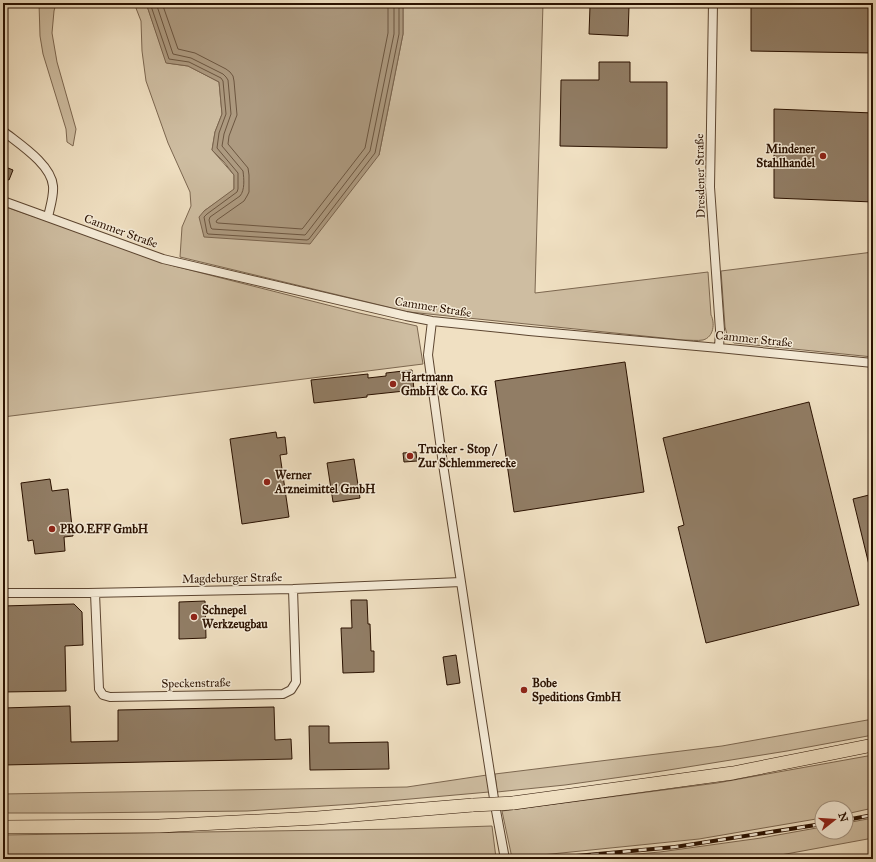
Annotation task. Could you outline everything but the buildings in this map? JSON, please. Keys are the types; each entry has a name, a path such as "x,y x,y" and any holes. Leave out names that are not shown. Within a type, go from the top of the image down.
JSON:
{"main road":[{"path":"3,827 158,826 317,818 513,803 733,773 873,745"}],"street":[{"name":"Dresdener Straße","path":"714,3 710,187 720,330 719,348"},
{"path":"3,131 42,164 50,174 53,186 53,195 48,217"},
{"name":"Cammer Straße","path":"3,201 164,259 432,321 873,363"},
{"path":"432,321 428,355 477,689 505,859"},
{"name":"Magdeburger Straße","path":"3,593 95,593 293,589 462,582"},
{"name":"Speckenstraße","path":"95,593 99,689 103,695 118,697 282,694 291,690 296,682 293,589"}],"shaded area":[{"path":"39,3 56,3 52,33 57,62 76,129 73,146 67,142 66,129 43,54 40,36"},
{"path":"134,3 146,3 167,63 188,66 219,82 222,114 215,132 212,150 234,175 234,190 204,211 379,155 403,34 403,3 543,3 535,293 708,272 711,315 713,322 713,329 711,333 703,340 683,340 409,312 180,257 182,227 191,206 190,192 168,143 146,81 142,51 141,21"},
{"path":"3,206 174,266 359,313 417,326 423,364 3,417"},
{"path":"873,252 873,357 734,343 728,338 725,327 721,271"},
{"path":"873,719 873,735 787,751 650,773 565,785 497,792 495,774 722,746"},
{"path":"873,755 873,808 854,812 854,800 814,800 814,819 699,839 512,858 502,811 717,783"},
{"path":"487,775 489,792 354,804 247,811 3,813 3,794 407,787"},
{"path":"873,818 873,838 759,859 582,859 660,852 761,838 814,828 814,840 854,840 854,822"},
{"path":"492,826 496,858 3,859 3,835 401,829"}],"water":[{"path":"146,3 403,3 403,34 379,155 310,244 204,237 199,217 204,211 234,189 234,175 212,150 215,132 222,114 219,82 188,66 166,63"}],"railway":[{"path":"854,819 873,815"},
{"path":"543,859 675,847 814,825"}],"place":[{"name":"Mindener Stahlhandel","path":"823,156"},
{"name":"Hartmann GmbH & Co. KG","path":"393,384"},
{"name":"Trucker - Stop / Zur Schlemmerecke","path":"410,456"},
{"name":"Werner Arzneimittel GmbH","path":"267,482"},
{"name":"PRO.EFF GmbH","path":"52,529"},
{"name":"Schnepel Werkzeugbau","path":"194,617"},
{"name":"Bobe Speditions GmbH","path":"524,690"}]}
